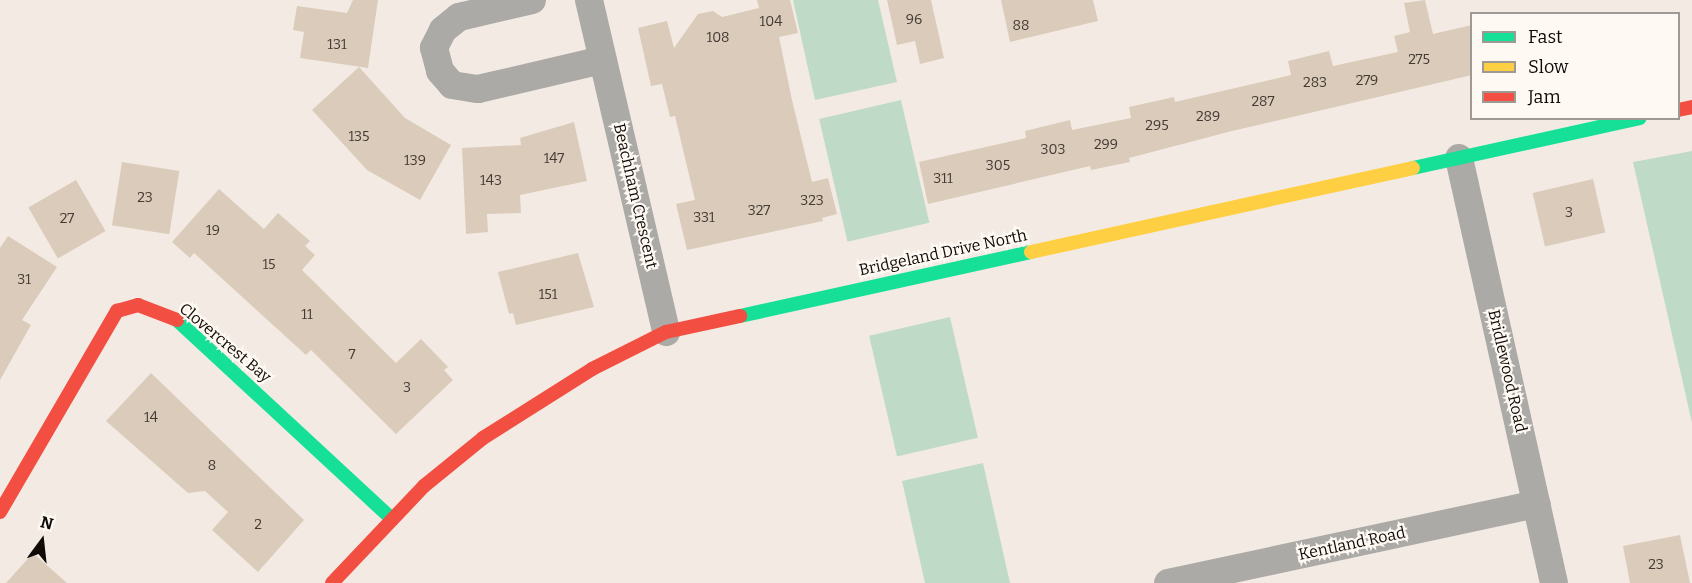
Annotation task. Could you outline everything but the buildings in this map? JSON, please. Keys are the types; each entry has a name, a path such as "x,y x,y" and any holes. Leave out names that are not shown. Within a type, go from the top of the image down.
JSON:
{"street":[{"path":"532,0 459,17 443,30 435,48 440,71 452,85 478,89 603,60"},
{"name":"Beachham Crescent","path":"589,0 666,332"},
{"name":"Bridgeland Drive North","path":"332,583 391,518 483,438 592,369 666,332 1631,120"},
{"name":"Bridlewood Road","path":"1459,158 1554,583"},
{"name":"Clovercrest Bay","path":"0,512 103,329 117,311 138,305 178,321 391,518"},
{"name":"Kentland Road","path":"1168,583 1537,504"}],"green space":[{"path":"793,0 878,0 897,82 815,100"},
{"path":"901,100 929,223 847,242 819,119"},
{"path":"1692,151 1692,423 1633,162"},
{"path":"950,317 978,438 897,456 869,336"},
{"path":"983,463 1010,583 925,583 902,481"}],"traffic: fast":[{"path":"1413,168 1631,120"},
{"path":"740,316 1031,252"},
{"path":"177,320 391,518"}],"traffic: slow":[{"path":"1031,252 1413,168"}],"traffic: jam":[{"path":"1680,110 1692,107"},
{"path":"0,512 117,311 138,305 177,320"},
{"path":"332,583 424,486 483,438 592,369 666,332 740,316"}]}
